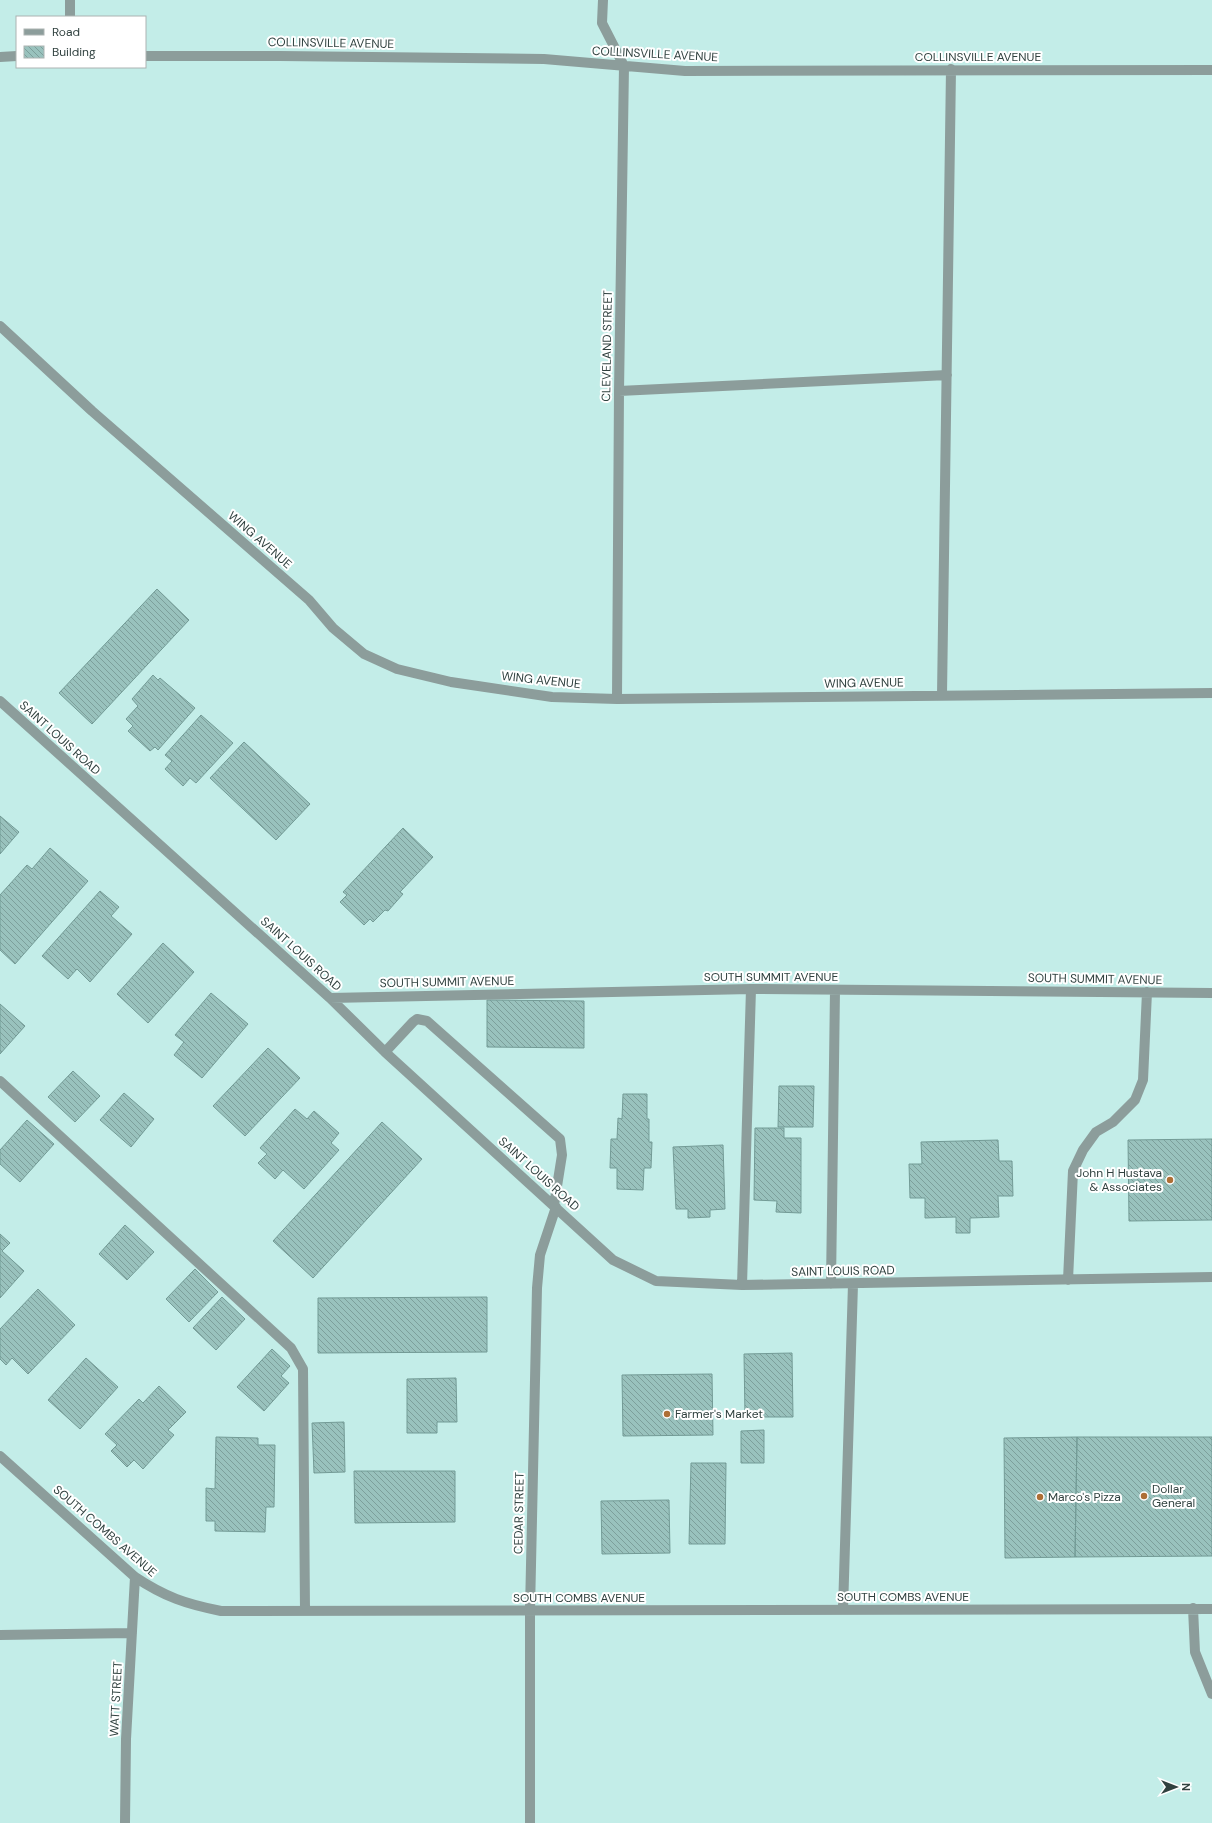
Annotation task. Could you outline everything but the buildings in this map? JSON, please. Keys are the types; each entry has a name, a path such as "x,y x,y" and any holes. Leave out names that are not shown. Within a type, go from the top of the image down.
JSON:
{"street":[{"path":"70,0 70,16"},
{"name":"CLEVELAND STREET","path":"603,0 602,22 624,66 619,391 617,699"},
{"path":"0,57 16,56"},
{"name":"COLLINSVILLE AVENUE","path":"146,56 544,59 685,71 1212,70"},
{"path":"942,696 951,70"},
{"name":"WING AVENUE","path":"0,326 92,411 309,600 332,628 364,654 397,670 451,682 552,697 617,699 1212,693"},
{"path":"619,391 947,375"},
{"name":"SAINT LOUIS ROAD","path":"0,701 330,998 385,1052 613,1260 656,1281 742,1285 1212,1277"},
{"path":"742,1285 751,989"},
{"name":"SOUTH SUMMIT AVENUE","path":"330,998 751,989 1212,993"},
{"path":"831,1284 835,990"},
{"path":"1068,1280 1073,1171 1083,1150 1096,1132 1113,1122 1135,1100 1143,1080 1147,992"},
{"name":"CEDAR STREET","path":"385,1052 417,1019 427,1021 560,1139 562,1155 555,1206 540,1255 537,1288 530,1611 530,1823"},
{"path":"0,1081 291,1348 303,1369 305,1611"},
{"path":"843,1610 852,1284"},
{"name":"SOUTH COMBS AVENUE","path":"0,1456 135,1577 155,1590 189,1605 221,1611 1212,1609"},
{"name":"WATT STREET","path":"125,1823 126,1739 135,1577"},
{"path":"1194,1608 1195,1652 1212,1694"},
{"path":"0,1635 132,1633"}],"place":[{"name":"John H Hustava & Associates","path":"1170,1180"},
{"name":"Farmer's Market","path":"667,1414"},
{"name":"Dollar General","path":"1144,1496"},
{"name":"Marco's Pizza","path":"1040,1497"}]}
